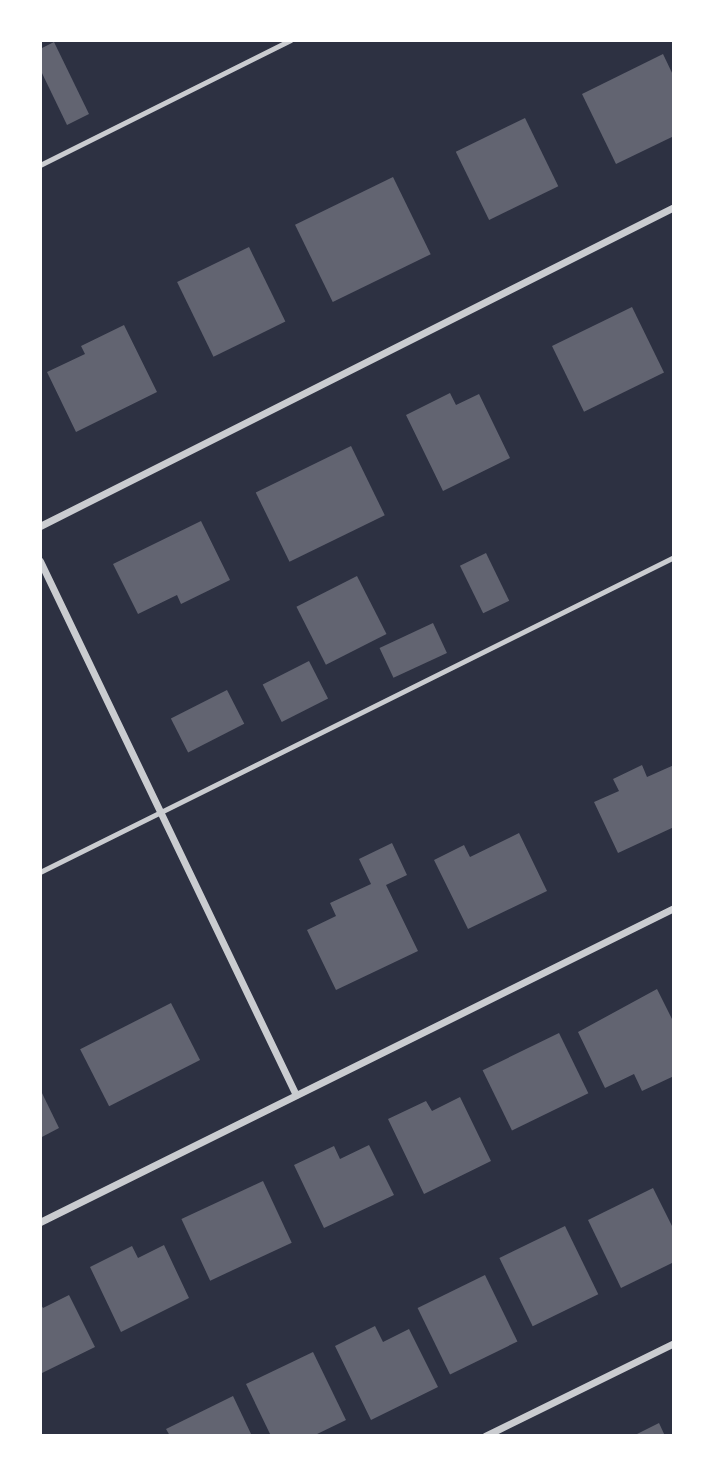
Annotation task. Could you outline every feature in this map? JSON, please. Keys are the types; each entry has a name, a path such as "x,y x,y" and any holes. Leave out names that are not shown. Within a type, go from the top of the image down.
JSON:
{"street":[{"path":"40,526 674,208"},
{"path":"40,561 296,1095"},
{"path":"40,1222 674,908"},
{"path":"485,1436 674,1343"}],"lane":[{"path":"40,165 291,40"},
{"path":"40,872 674,557"}],"building":[{"path":"54,42 89,114 67,125 40,69 40,49"},
{"path":"663,54 674,77 674,136 616,164 582,94"},
{"path":"525,118 558,186 489,220 456,152"},
{"path":"393,177 431,254 333,302 295,225"},
{"path":"249,247 285,322 213,357 177,282"},
{"path":"632,307 664,373 584,412 552,346"},
{"path":"124,325 157,392 76,432 47,372 85,354 81,346"},
{"path":"450,393 456,405 479,394 510,458 443,491 406,415"},
{"path":"351,446 385,515 289,562 256,492"},
{"path":"201,521 230,580 181,604 177,595 138,614 113,564"},
{"path":"486,553 509,601 483,613 460,566"},
{"path":"357,576 387,634 326,665 296,607"},
{"path":"433,623 447,653 393,678 380,648"},
{"path":"309,661 328,698 282,722 263,685"},
{"path":"227,690 244,724 188,752 171,719"},
{"path":"642,765 647,777 674,765 674,827 618,853 594,802 619,791 613,779"},
{"path":"519,833 547,891 468,929 434,860 464,845 470,857"},
{"path":"392,843 407,875 386,885 418,951 336,990 307,930 336,916 330,903 371,884 359,859"},
{"path":"657,989 674,1023 674,1076 642,1091 634,1074 605,1088 578,1032"},
{"path":"171,1003 200,1060 109,1106 80,1049"},
{"path":"559,1033 588,1093 512,1130 483,1070"},
{"path":"40,1089 59,1128 40,1138"},
{"path":"460,1097 491,1161 424,1194 388,1119 426,1101 432,1111"},
{"path":"369,1145 394,1195 324,1228 294,1165 334,1146 340,1159"},
{"path":"263,1181 292,1243 210,1281 181,1219"},
{"path":"653,1188 674,1230 674,1262 621,1288 588,1220"},
{"path":"565,1226 598,1294 533,1326 499,1258"},
{"path":"164,1245 189,1298 121,1332 90,1267 132,1246 138,1258"},
{"path":"485,1275 517,1342 450,1374 418,1308"},
{"path":"69,1295 95,1347 40,1374 40,1303 43,1308"},
{"path":"375,1326 383,1342 409,1329 438,1387 371,1420 335,1346"},
{"path":"313,1352 346,1420 313,1436 271,1436 246,1384"},
{"path":"233,1396 252,1436 170,1436 166,1429"},
{"path":"659,1423 665,1436 633,1436"}]}
